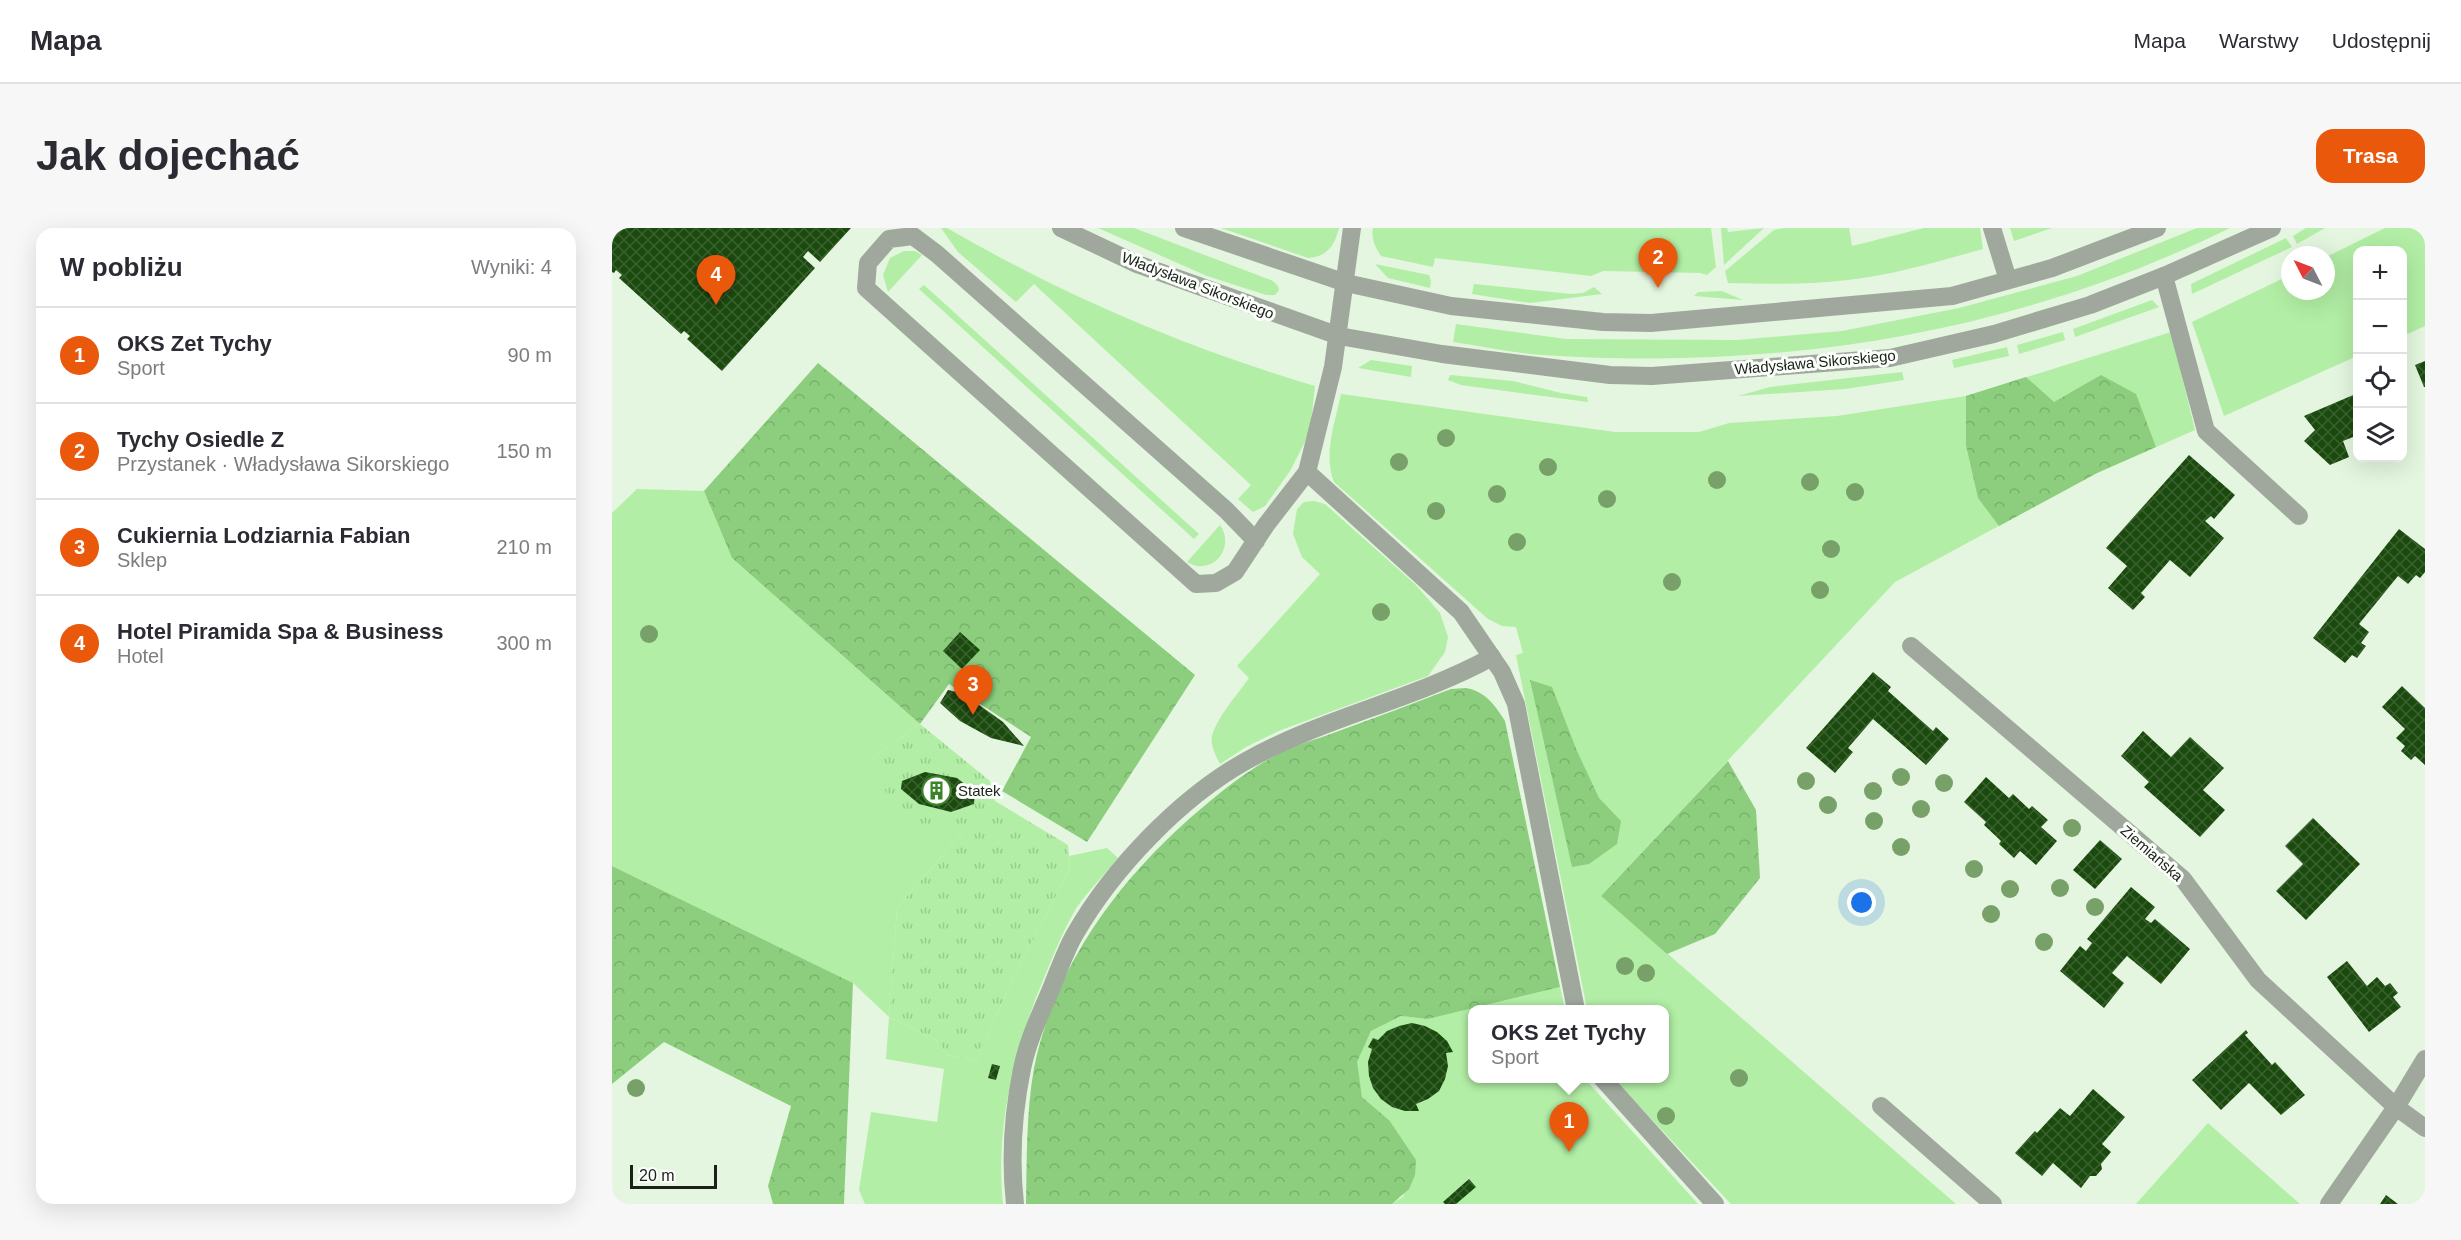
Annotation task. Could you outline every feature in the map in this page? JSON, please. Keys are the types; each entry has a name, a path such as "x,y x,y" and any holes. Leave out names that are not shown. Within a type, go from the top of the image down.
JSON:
{"street":[{"name":"Władysława Sikorskiego","path":"1061,228 1137,264 1338,336 1442,354 1610,375 1652,376 1890,358 1994,334 2090,305 2164,276 2272,228"},
{"path":"1184,228 1346,283 1451,306 1603,322 1651,323 1952,296 2052,268 2157,228"},
{"path":"1256,541 1226,510 937,254 913,236 889,239 868,263 866,288 1196,584 1216,583 1235,572 1307,472 1331,380 1352,228"},
{"path":"1992,228 2008,280"},
{"path":"2164,276 2206,431 2299,516"},
{"path":"1307,472 1461,612 1502,672 1516,704 1575,1005"},
{"name":"Ziemiańska","path":"1911,646 2183,879 2258,980 2396,1107 2425,1128"},
{"path":"1015,1204 1011,1168 1022,1067 1036,1025 1074,935 1121,870 1148,840 1210,783 1245,761 1278,744 1460,675 1492,657"},
{"path":"2329,1204 2396,1107 2425,1059"},
{"path":"1606,1083 1714,1204"},
{"path":"1881,1106 1993,1204"}],"green space":[{"path":"941,228 947,228 1035,276 1126,318 1219,355 1315,386 1310,432 1290,471 1265,506 1253,512 1238,499 1251,485 1034,284 1016,302 958,252"},
{"path":"1098,228 1134,228 1273,281 1279,290 1275,295 1266,295 1207,276"},
{"path":"1221,228 1339,228 1335,240 1325,253 1308,258"},
{"path":"1373,228 1711,228 1716,267 1707,275 1603,271 1591,276 1435,258 1433,267 1381,256 1374,243"},
{"path":"1721,228 1727,228 1728,232 1764,228 1724,265"},
{"path":"1849,228 1852,246 1924,228 1980,228 1983,249 1865,278 1833,282 1728,283 1725,271 1774,230"},
{"path":"2010,228 2052,228 2014,241"},
{"path":"2197,228 2230,228 2148,265 2065,295 1980,319 1895,337 1808,350 1720,357 1631,358 1542,355 1453,342 1456,324 1566,339 1737,340 1842,331 1959,308 2077,276"},
{"path":"2306,228 2325,228 2297,244 2293,236"},
{"path":"2385,228 2425,228 2425,326 2407,334 2407,246 2353,246 2353,358 2224,416 2192,322 2281,279 2281,300 2335,300 2335,253"},
{"path":"2286,238 2291,246 2281,246 2281,252 2192,294 2191,284"},
{"path":"904,251 915,251 922,255 888,292 883,275 890,258"},
{"path":"1375,264 1429,275 1430,288 1388,278"},
{"path":"1474,284 1571,294 1583,293 1594,287 1602,294 1530,303 1472,294"},
{"path":"924,285 1199,534 1194,539 919,289"},
{"path":"1722,291 1743,300 1694,296 1698,292"},
{"path":"2152,300 2159,307 2075,337 2073,329"},
{"path":"2063,332 2065,340 2019,354 2017,345"},
{"path":"2171,332 2195,430 2097,473 1895,582 1601,896 1956,1204 1731,1204 1618,1083 1669,1083 1669,1005 1586,1005 1516,655 1523,653 1516,627 1502,626 1488,619 1334,482 1330,449 1341,394 1615,432 1699,432 1729,423 1837,416 1966,396"},
{"path":"2007,347 2009,356 1954,368 1952,360"},
{"path":"1371,360 1412,366 1411,377 1358,368"},
{"path":"818,363 1195,675 1087,842 1002,791 1031,737 949,684 920,724 732,558 704,491"},
{"path":"1902,372 1904,380 1845,389 1738,396 1770,387"},
{"path":"1450,375 1513,381 1587,397 1588,402 1461,385 1448,380"},
{"path":"2101,375 2136,394 2156,447 2097,473 1999,526 1978,498 1966,445 1966,396 2026,377 2054,402"},
{"path":"637,489 704,491 732,558 920,724 870,760 963,832 897,908 889,1017 853,983 612,866 612,513"},
{"path":"1314,501 1325,504 1416,585 1440,613 1448,637 1445,652 1428,676 1281,730 1246,747 1220,764 1213,747 1212,736 1223,714 1249,678 1237,666 1320,574 1302,557 1293,534 1297,509 1304,502"},
{"path":"1220,525 1225,543 1219,558 1205,566 1196,566 1187,562"},
{"path":"1530,680 1552,687 1577,751 1599,798 1621,821 1617,844 1589,864 1572,867"},
{"path":"1466,688 1479,692 1489,700 1505,721 1560,987 1486,1005 1468,1005 1468,1009 1428,1019 1401,1016 1371,1031 1357,1062 1362,1097 1389,1120 1416,1160 1415,1175 1409,1189 1392,1204 1026,1204 1030,1102 1034,1068 1044,1029 1075,957 1119,892 1173,833 1221,792 1260,764 1301,744 1451,689"},
{"path":"920,724 990,781 995,801 1068,845 1070,868 1011,983 976,1061 947,1055 936,1040 889,1017 897,908 963,832 906,832 870,760"},
{"path":"1728,761 1756,810 1760,878 1715,934 1667,954 1601,896"},
{"path":"1107,848 1118,858 1077,907 1060,939 1025,1029 1005,1115 1001,1174 1003,1204 865,1204 859,1190 871,1112 937,1122 944,1069 886,1059 889,1017 936,1040 947,1055 976,1061 1011,983 1070,868 1069,856"},
{"path":"612,866 853,983 844,1204 773,1204 768,1186 791,1106 664,1042 612,1084"},
{"path":"1560,987 1564,1005 1486,1005"},
{"path":"1468,1009 1468,1083 1589,1083 1698,1204 1392,1204 1404,1196 1389,1120 1362,1097 1356,1062 1371,1031 1401,1016 1428,1019"},
{"path":"2208,1123 2300,1204 2136,1204"}],"building":[{"path":"612,228 851,228 820,262 808,251 803,257 815,268 722,371 687,339 690,336 684,331 681,334 619,278 622,275 616,270 612,272"},
{"path":"2425,361 2425,387 2424,387 2415,365"},
{"path":"2353,395 2353,437 2343,441 2349,457 2330,465 2304,441 2315,430 2304,416"},
{"path":"2189,455 2235,495 2214,519 2211,516 2205,521 2224,538 2190,577 2170,560 2141,593 2145,597 2133,610 2108,588 2127,566 2106,548"},
{"path":"2399,529 2425,549 2425,572 2420,578 2416,575 2408,584 2398,576 2359,624 2369,632 2361,643 2366,646 2357,658 2352,655 2345,663 2313,638"},
{"path":"960,632 980,650 962,669 943,651"},
{"path":"1873,672 1891,687 1888,691 1933,731 1936,727 1949,739 1926,765 1873,719 1848,748 1853,752 1835,773 1806,748"},
{"path":"2402,686 2425,708 2425,765 2415,756 2411,760 2401,751 2405,746 2396,738 2405,729 2382,707"},
{"path":"948,690 957,692 975,702 1003,722 1024,746 991,738 960,721 940,703"},
{"path":"2143,731 2171,757 2190,737 2224,768 2203,790 2225,810 2200,837 2144,787 2149,782 2121,756"},
{"name":"Statek","path":"925,772 957,778 975,792 974,804 951,812 919,804 901,789 902,781"},
{"path":"1986,777 2009,798 2013,794 2029,809 2032,806 2048,820 2041,827 2057,841 2036,865 2020,851 2014,858 1999,844 2001,841 1984,825 1986,822 1964,802"},
{"path":"2313,818 2360,864 2306,920 2276,891 2303,864 2285,846"},
{"path":"2100,840 2122,859 2095,889 2073,870"},
{"path":"2131,887 2155,907 2145,919 2151,923 2155,919 2190,949 2161,984 2127,956 2112,973 2124,983 2104,1008 2060,971 2080,946 2086,951 2092,943 2087,939"},
{"path":"2347,961 2367,986 2377,977 2385,986 2390,983 2398,993 2393,997 2401,1007 2369,1032 2327,977"},
{"path":"1412,1023 1437,1032 1447,1041 1453,1052 1446,1053 1448,1066 1439,1091 1416,1104 1419,1111 1405,1111 1392,1107 1381,1099 1373,1088 1368,1062 1372,1049 1368,1047 1373,1038 1378,1040 1387,1031"},
{"path":"2246,1030 2248,1033 2245,1035 2272,1065 2275,1062 2305,1095 2281,1115 2249,1083 2221,1110 2192,1080"},
{"path":"992,1064 1000,1066 996,1080 988,1078"},
{"path":"2093,1089 2125,1117 2102,1144 2111,1152 2101,1164 2102,1169 2096,1176 2090,1176 2081,1188 2053,1163 2042,1176 2015,1153 2060,1108 2070,1116"},
{"path":"1469,1179 1476,1187 1456,1204 1443,1202"},
{"path":"2386,1195 2398,1204 2380,1204"}],"place":[{"name":"Tychy Osiedle Z","path":"1658,288"},
{"name":"Hotel Piramida Spa & Business","path":"716,305"},
{"name":"Cukiernia Lodziarnia Fabian","path":"973,715"},
{"name":"Statek","path":"937,790"},
{"name":"OKS Zet Tychy","path":"1569,1152"}]}
